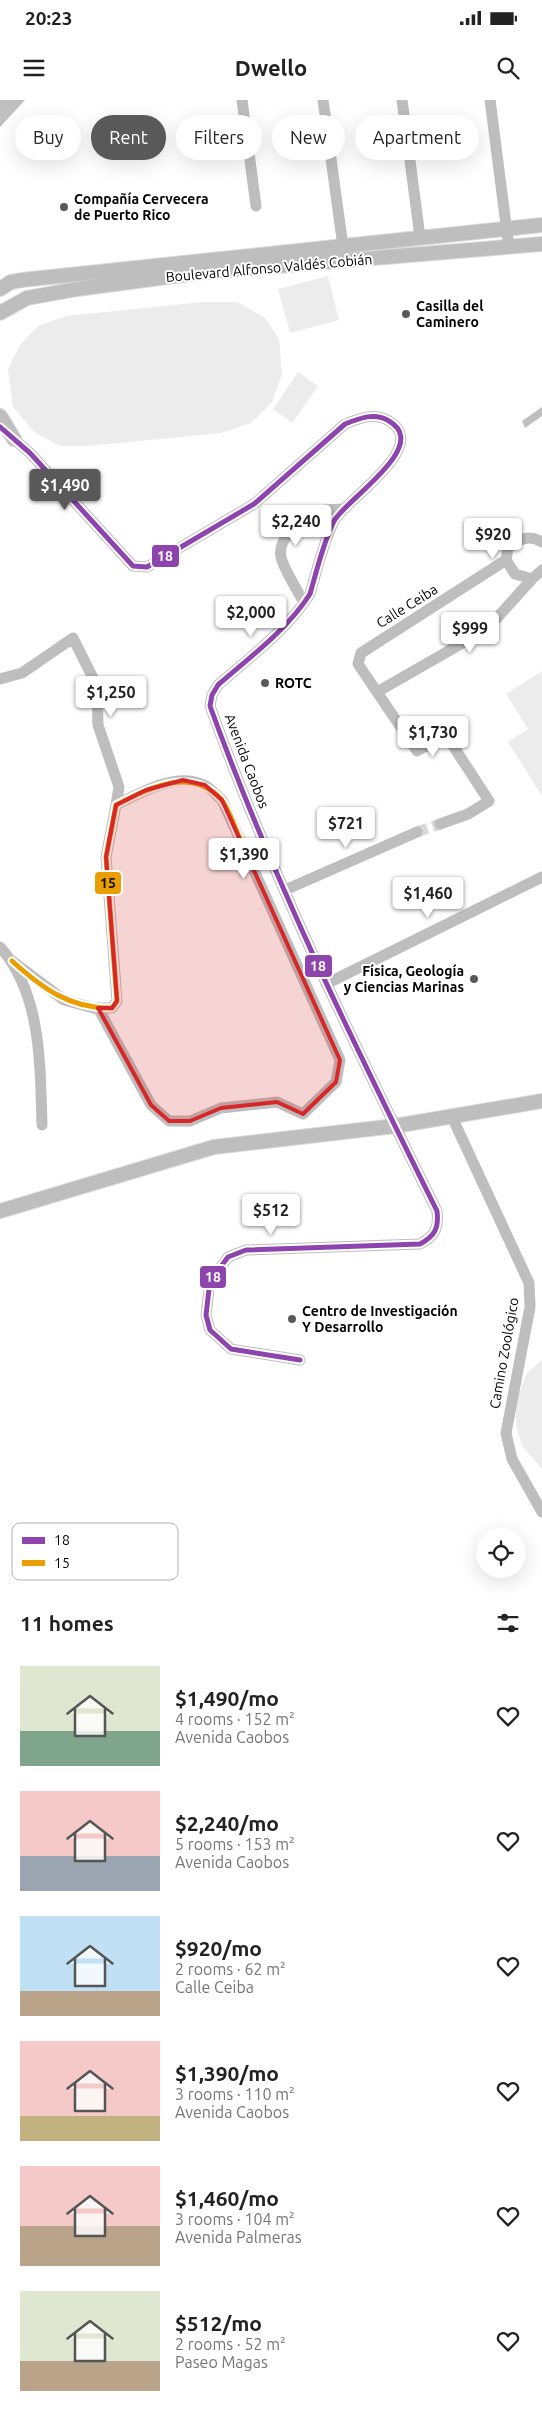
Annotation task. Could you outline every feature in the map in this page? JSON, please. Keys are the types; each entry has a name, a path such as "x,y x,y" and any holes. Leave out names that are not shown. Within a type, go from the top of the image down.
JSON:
{"main road":[{"name":"Boulevard Alfonso Valdés Cobián","path":"0,288 11,282 22,280 343,244 542,225"},
{"name":"Boulevard Alfonso Valdés Cobián","path":"0,313 27,298 77,289 205,272 542,244"},
{"path":"0,324 27,298"},
{"path":"0,416 5,437"},
{"path":"0,1212 214,1147 395,1126 542,1101"}],"street":[{"path":"242,100 256,206"},
{"path":"323,100 345,261"},
{"path":"402,100 420,237"},
{"path":"490,100 509,248"},
{"name":"Avenida Caobos","path":"0,427 5,437 30,453 133,566 147,567 254,504 346,424 363,417 380,416 391,422 399,431 400,446 389,466 342,509 334,522 310,594 304,603 291,619 218,685 212,694 210,706 241,789 326,984 437,1211 437,1230 430,1238 420,1244 406,1246 246,1250 228,1256 210,1281 206,1314 210,1330 231,1349 300,1360"},
{"path":"304,603 281,558 282,543 290,532 303,520 322,511 342,509"},
{"path":"532,579 515,574 506,560 508,548 522,538 535,538 542,542"},
{"name":"Calle Ceiba","path":"440,824 468,814 490,801 446,736 418,751 358,664 361,653 506,560"},
{"path":"377,692 487,629 542,570"},
{"path":"0,679 22,673 73,638 98,686 98,725 119,787 106,857 118,1001 112,1008 98,1008 64,1000 12,961 0,947"},
{"path":"98,1008 151,1105 169,1121 190,1121 221,1108 277,1102 303,1114 336,1082 340,1060 222,800 205,785 183,780 146,790 116,805"},
{"path":"285,890 417,832"},
{"path":"326,984 542,877"},
{"path":"12,961 37,1030 42,1125"},
{"name":"Camino Zoológico","path":"452,1117 529,1283 530,1307 506,1432 512,1459 542,1512"}],"highlighted area":[{"path":"183,780 205,785 222,800 340,1060 336,1082 303,1114 277,1102 221,1108 190,1121 169,1121 151,1105 98,1008 112,1008 117,1001 106,857 116,805 146,790"}],"shaded area":[{"path":"0,100 25,100 0,127"},
{"path":"328,276 339,320 290,333 278,289"},
{"path":"203,302 237,302 265,318 279,339 282,374 272,402 251,423 221,433 87,446 60,446 35,433 13,407 8,369 20,345 38,326 67,316"},
{"path":"298,372 318,386 292,423 273,409"},
{"path":"542,407 542,416 525,428 522,421"},
{"path":"542,671 542,796 508,742 528,729 506,694"},
{"path":"542,1360 542,1469 522,1446 516,1425 516,1401 527,1373"}],"tunnel":[{"path":"417,832 440,824"}],"transit line":[{"name":"18","path":"0,427 30,453 133,566 147,567 254,504 345,424 373,416 389,421 399,432 400,444 393,458 382,472 334,521 323,547 310,594 279,631 218,685 212,695 210,706 234,771 316,962 437,1211 435,1231 420,1244 246,1250 228,1257 210,1281 206,1315 210,1330 231,1349 300,1360"},
{"name":"15","path":"12,961 34,980 70,1001 83,1005 112,1008 117,1001 106,857 116,805 142,792 170,783 197,784 209,789 221,799 230,814 241,841"}],"place":[{"name":"Compañía Cervecera de Puerto Rico","path":"64,207"},
{"name":"Casilla del Caminero","path":"406,314"},
{"name":"ROTC","path":"265,683"},
{"name":"Física, Geología y Ciencias Marinas","path":"474,979"},
{"name":"Centro de Investigación Y Desarrollo","path":"292,1319"}]}
